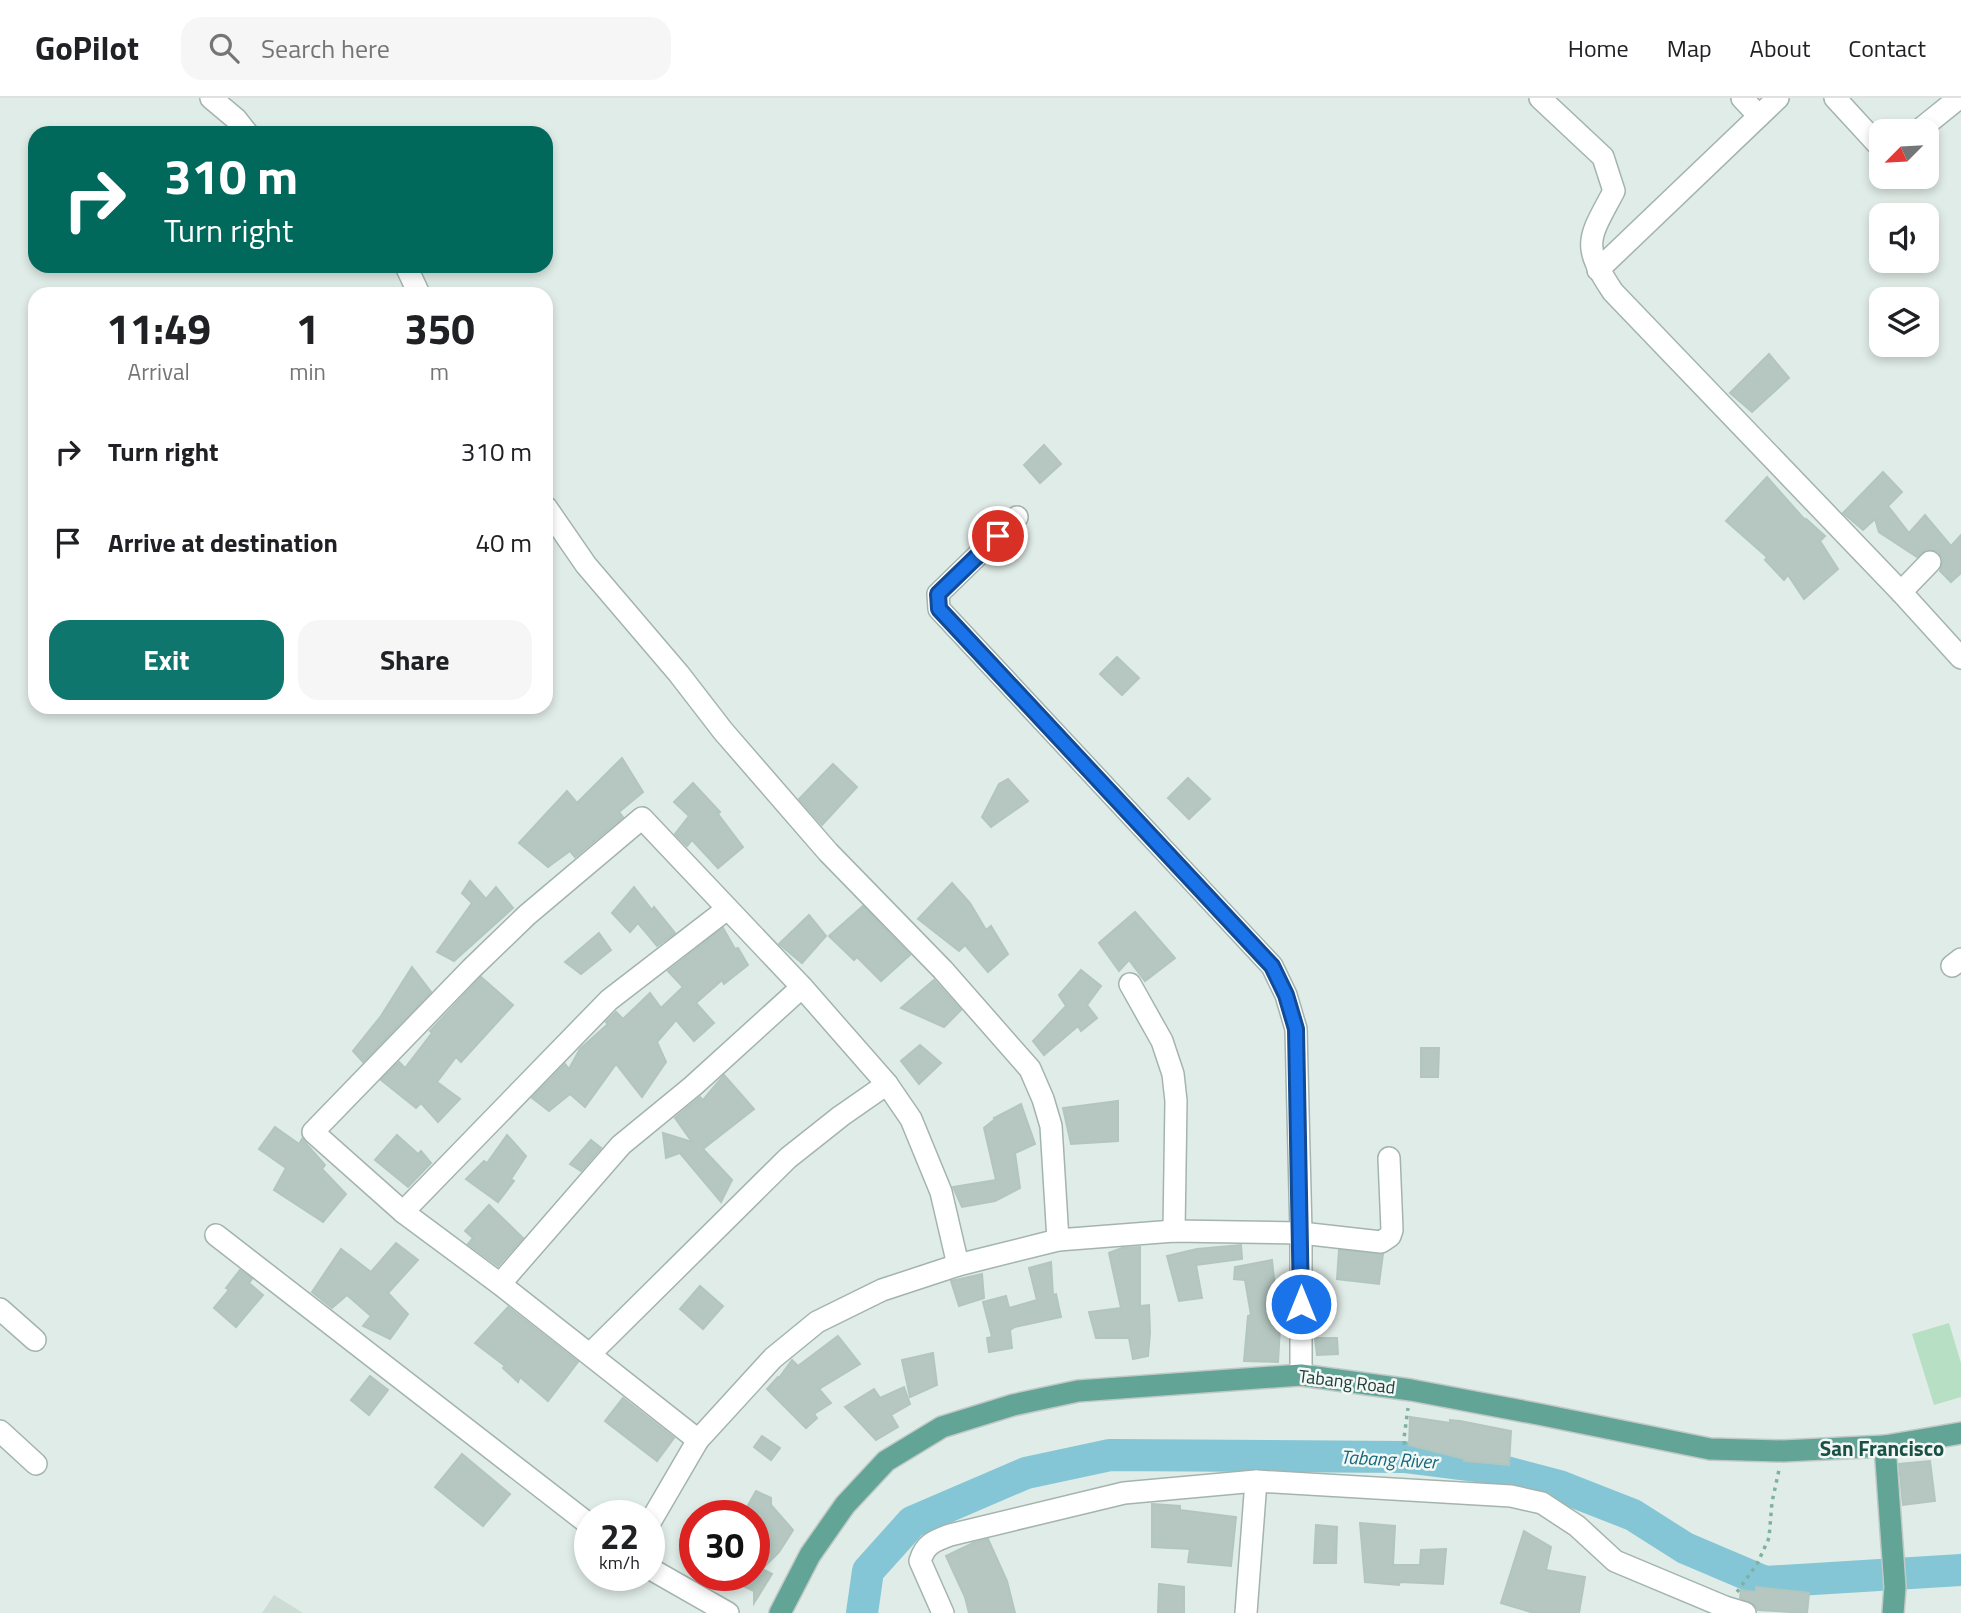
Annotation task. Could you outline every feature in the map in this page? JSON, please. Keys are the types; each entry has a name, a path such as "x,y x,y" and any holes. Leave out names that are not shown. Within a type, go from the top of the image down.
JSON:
{"main road":[{"name":"Tabang Road","path":"780,1613 810,1555 845,1505 886,1461 942,1427 1013,1405 1078,1391 1301,1375 1411,1390 1710,1449 1783,1451 1885,1446 1961,1433"},
{"path":"1885,1446 1895,1587 1894,1613"}],"street":[{"path":"211,98 242,126"},
{"path":"1540,98 1603,157 1614,191 1593,230 1590,243 1591,255 1598,270 1613,292 1961,657"},
{"path":"1742,98 1759,116"},
{"path":"1598,270 1777,98"},
{"path":"1835,98 1869,135"},
{"path":"1935,105 1959,98"},
{"path":"553,517 586,565 732,741 828,852 943,970 1030,1069 1052,1126 1058,1240"},
{"path":"1017,517 938,594 939,609 1272,966 1286,995 1296,1029 1301,1375"},
{"path":"1901,592 1930,562"},
{"path":"698,1440 500,1284 402,1212 313,1132 527,915 642,818 802,987 887,1084 911,1119 941,1192 958,1265"},
{"path":"402,1212 610,1000 727,909"},
{"path":"1130,984 1162,1041 1173,1074 1176,1101 1174,1231"},
{"path":"500,1284 621,1145 693,1086 802,987"},
{"path":"590,1354 788,1158 887,1084"},
{"path":"663,1500 698,1440 773,1358 817,1322 882,1290 958,1265 1058,1240 1174,1231 1301,1233 1381,1242 1387,1239 1392,1230 1389,1158"},
{"path":"216,1235 574,1513"},
{"path":"0,1309 35,1340"},
{"path":"0,1431 36,1464"},
{"path":"943,1613 920,1562 924,1550 935,1541 950,1535 1125,1493 1256,1481 1511,1496 1542,1503 1577,1526 1615,1560 1745,1613"},
{"path":"1246,1613 1256,1481"},
{"path":"665,1576 728,1613"}],"path":[{"path":"1408,1469 1404,1438 1411,1390"},
{"path":"1737,1591 1757,1564 1769,1538 1772,1502 1783,1451"}],"shaded area":[{"path":"274,1595 303,1613 262,1613"}],"green space":[{"path":"1949,1323 1961,1363 1961,1397 1934,1405 1912,1334"}],"building":[{"path":"1769,354 1789,378 1752,412 1730,393"},
{"path":"1044,445 1061,464 1040,483 1024,465"},
{"path":"1883,472 1902,492 1888,506 1909,533 1925,515 1951,546 1961,535 1961,573 1951,582 1940,571 1943,559 1939,552 1927,549 1917,557 1879,532 1875,519 1863,530 1843,513"},
{"path":"1767,477 1805,520 1825,536 1820,541 1838,569 1804,599 1788,575 1784,580 1765,560 1767,557 1726,521"},
{"path":"1117,657 1139,678 1122,695 1100,674"},
{"path":"622,758 643,792 619,812 623,817 575,857 570,851 548,867 519,843 567,791 577,803"},
{"path":"833,764 857,787 822,825 799,799"},
{"path":"1188,778 1210,799 1189,819 1168,798"},
{"path":"1008,779 1028,801 991,827 982,817 999,784"},
{"path":"693,783 720,812 718,814 743,847 718,868 692,840 687,846 675,834 689,816 674,802"},
{"path":"470,881 486,899 496,887 513,908 454,961 437,952 472,903 462,893"},
{"path":"952,883 970,903 986,930 991,926 1008,954 988,972 965,945 959,951 918,919"},
{"path":"634,887 675,933 657,946 638,923 630,932 612,913"},
{"path":"863,906 910,955 881,981 857,957 854,960 829,936"},
{"path":"1135,912 1175,958 1145,981 1129,960 1119,971 1099,943"},
{"path":"809,915 826,936 802,963 779,944"},
{"path":"723,928 748,965 724,984 722,980 696,1003 714,1023 694,1041 676,1020 657,1042 666,1062 642,1097 616,1064 585,1107 570,1094 549,1111 532,1098 565,1064 569,1069 580,1049 608,1024 606,1022 616,1012 623,1019 650,993 661,1008 683,987 668,971"},
{"path":"599,933 611,950 581,974 565,962"},
{"path":"412,967 431,992 363,1062 353,1051 381,1016"},
{"path":"1081,970 1101,986 1087,1005 1097,1018 1081,1031 1078,1026 1044,1055 1033,1041 1066,1006 1059,995"},
{"path":"481,977 513,1005 461,1062 456,1057 437,1082 460,1099 438,1122 421,1103 416,1108 381,1080 399,1062 405,1068 432,1033 430,1031"},
{"path":"934,980 961,1010 944,1027 901,1008"},
{"path":"920,1045 941,1063 919,1084 901,1061"},
{"path":"1421,1048 1439,1048 1438,1077 1421,1077"},
{"path":"724,1075 754,1109 703,1149 732,1180 721,1202 680,1153 666,1158 663,1133 692,1142 675,1118 700,1097 703,1100"},
{"path":"1118,1101 1118,1141 1071,1144 1063,1108"},
{"path":"1021,1104 1035,1144 1015,1153 1020,1188 995,1201 962,1207 953,1187 996,1180 984,1128 994,1118"},
{"path":"275,1127 299,1144 302,1139 325,1165 322,1169 346,1194 323,1222 274,1190 286,1168 259,1149"},
{"path":"397,1135 418,1154 421,1151 431,1163 408,1187 375,1160"},
{"path":"507,1135 526,1156 511,1179 514,1181 498,1202 466,1179 484,1161 487,1163"},
{"path":"591,1140 601,1148 581,1171 570,1164"},
{"path":"489,1205 523,1238 498,1266 468,1244 473,1238 465,1231"},
{"path":"396,1243 418,1260 388,1293 408,1314 390,1339 363,1326 371,1316 347,1295 332,1308 312,1292 341,1249 371,1272"},
{"path":"1241,1245 1242,1259 1196,1265 1202,1298 1179,1301 1167,1256 1197,1249"},
{"path":"1140,1247 1140,1306 1149,1305 1150,1333 1148,1356 1133,1359 1129,1338 1096,1338 1089,1312 1121,1308 1109,1253 1122,1248"},
{"path":"1339,1250 1383,1254 1379,1284 1337,1279"},
{"path":"1272,1260 1278,1313 1281,1312 1278,1362 1244,1361 1248,1316 1251,1315 1245,1280 1234,1279 1235,1267"},
{"path":"1051,1262 1053,1295 1056,1294 1061,1317 1015,1327 1010,1330 1012,1348 989,1352 987,1338 992,1337 983,1302 1006,1296 1009,1308 1037,1300 1029,1268"},
{"path":"240,1270 252,1279 249,1283 263,1295 236,1327 214,1308 229,1290 226,1288"},
{"path":"982,1274 984,1298 959,1306 951,1281"},
{"path":"700,1286 723,1306 703,1329 680,1309"},
{"path":"508,1307 578,1362 548,1401 520,1377 518,1382 503,1368 505,1366 475,1343"},
{"path":"838,1336 860,1364 819,1389 831,1403 814,1414 817,1418 806,1428 767,1389 792,1360 798,1366"},
{"path":"1315,1338 1337,1338 1338,1354 1317,1355"},
{"path":"933,1353 937,1385 910,1397 902,1360"},
{"path":"370,1376 388,1390 369,1415 351,1400"},
{"path":"904,1387 910,1404 891,1415 898,1427 876,1440 845,1407 874,1389 880,1398"},
{"path":"623,1398 674,1438 657,1461 605,1421"},
{"path":"1410,1417 1450,1423 1450,1420 1460,1421 1511,1431 1509,1465 1464,1461 1465,1459 1409,1445"},
{"path":"762,1436 780,1448 771,1460 754,1447"},
{"path":"462,1454 510,1494 483,1526 435,1487"},
{"name":"San Francisco","path":"1930,1461 1935,1501 1903,1505 1899,1464"},
{"path":"756,1491 771,1498 771,1505 793,1530 770,1561 770,1500 751,1500"},
{"path":"1152,1504 1180,1506 1180,1510 1236,1517 1231,1566 1188,1562 1190,1549 1152,1547"},
{"path":"1360,1523 1395,1526 1393,1565 1420,1565 1421,1550 1446,1549 1443,1584 1400,1582 1399,1585 1365,1582"},
{"path":"1316,1525 1337,1527 1336,1563 1314,1563"},
{"path":"1524,1531 1551,1547 1546,1570 1585,1577 1579,1613 1534,1613 1501,1603"},
{"path":"988,1539 1007,1581 1015,1613 969,1613 965,1597 946,1556"},
{"path":"1159,1584 1184,1587 1184,1613 1158,1613"},
{"path":"1756,1587 1809,1593 1807,1613 1758,1610 1754,1604 1740,1598 1741,1590 1756,1592"},
{"path":"754,1591 761,1591 754,1603"}],"waterway":[{"name":"Tabang River","path":"862,1613 868,1571 912,1522 1026,1473 1110,1455 1404,1457 1491,1468 1559,1486 1633,1515 1685,1548 1765,1582 1961,1570"}],"district":[{"name":"San Francisco","path":"1882,1449"}],"route":[{"path":"998,536 938,594 939,609 1272,966 1286,995 1296,1029 1301,1304"}]}
